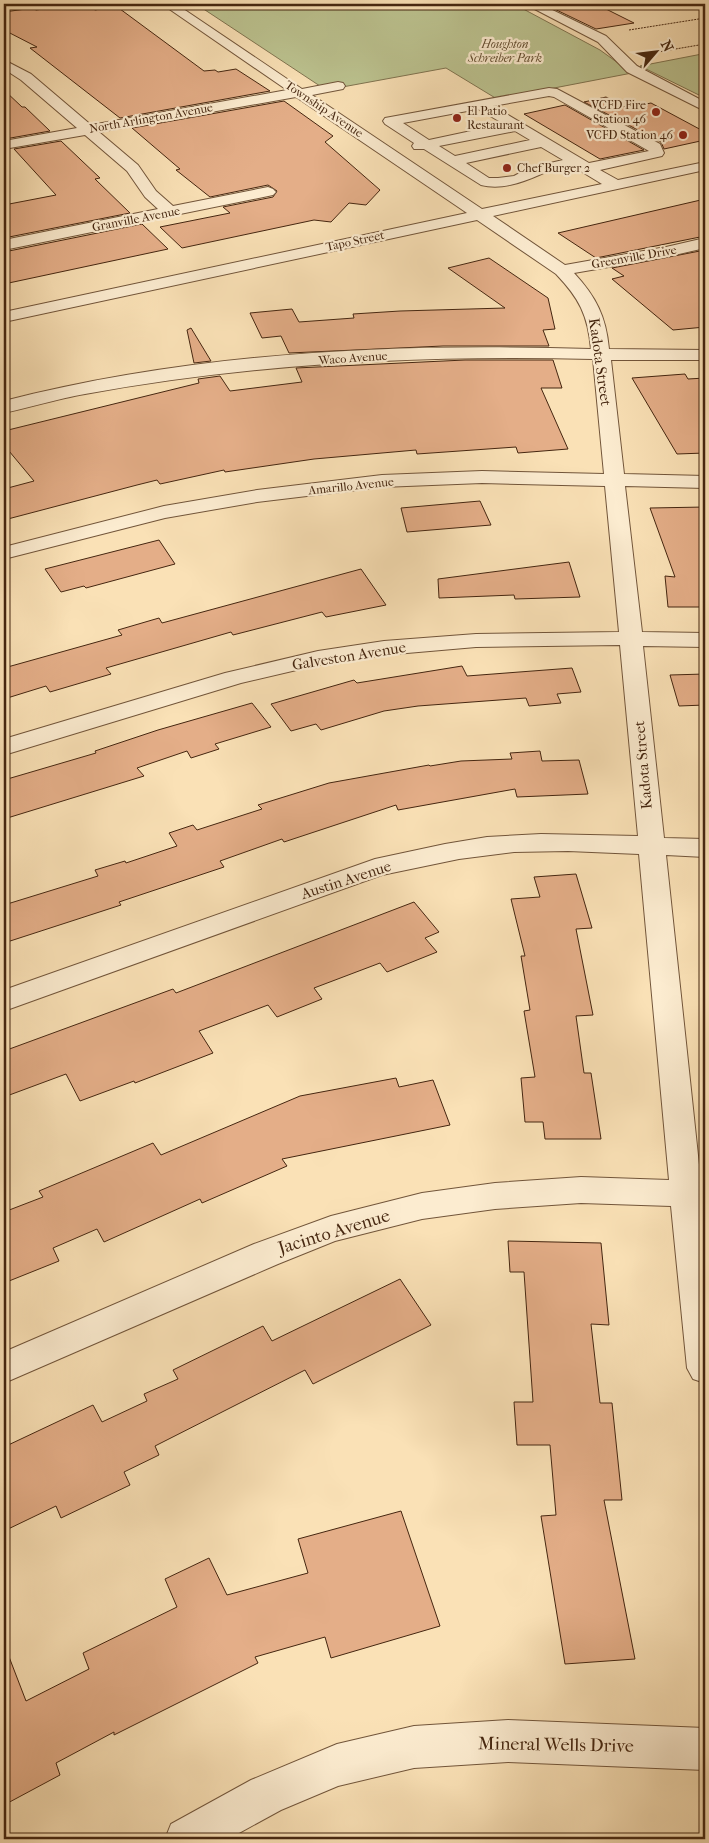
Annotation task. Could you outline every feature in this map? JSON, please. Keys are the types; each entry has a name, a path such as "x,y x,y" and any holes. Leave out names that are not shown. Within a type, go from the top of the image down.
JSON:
{"street":[{"name":"Township Avenue","path":"168,4 480,214"},
{"path":"530,4 602,40 632,69 705,107"},
{"path":"4,64 26,77 133,168 150,194 170,212"},
{"name":"North Arlington Avenue","path":"4,145 338,86"},
{"path":"353,128 549,92 557,93 655,147 657,153 645,157 534,171 529,176 494,183 486,182 428,145 381,123"},
{"path":"480,104 615,185"},
{"path":"388,152 518,126"},
{"path":"453,161 543,142"},
{"name":"Tapo Street","path":"4,317 705,166"},
{"name":"Granville Avenue","path":"4,245 268,192"},
{"name":"Kadota Street","path":"480,214 562,270 580,289 592,308 598,326 632,638 651,846 694,1155 686,1194 705,1368"},
{"name":"Greenville Drive","path":"562,270 666,252 705,243"},
{"name":"Waco Avenue","path":"4,407 83,388 158,376 248,365 363,356 471,352 705,355"},
{"name":"Amarillo Avenue","path":"4,553 164,512 257,496 382,482 482,477 705,482"},
{"name":"Galveston Avenue","path":"4,747 252,672 338,654 435,643 515,639 632,638 705,640"},
{"name":"Austin Avenue","path":"4,1001 375,868 422,857 488,846 548,843 705,848"},
{"name":"Jacinto Avenue","path":"4,1368 266,1254 331,1229 422,1206 496,1196 581,1190 686,1194"},
{"name":"Mineral Wells Drive","path":"186,1839 266,1794 337,1765 414,1747 508,1740 705,1749"}],"path":[{"path":"629,30 705,18"},
{"path":"622,59 705,44"}],"green space":[{"name":"Houghton Schreiber Park","path":"196,4 514,4 600,50 632,73 497,99 446,68 326,90"},
{"path":"702,54 705,56 705,98 640,66"}],"building":[{"path":"87,4 95,10 116,6 204,71 215,70 218,72 236,69 270,91 120,118 30,48 37,47 4,30 4,12 33,8 36,10"},
{"path":"544,4 596,4 634,23 596,29"},
{"path":"4,90 22,107 25,107 50,131 5,139"},
{"path":"606,97 627,108 651,103 705,132 705,140 664,149 661,142 584,102"},
{"path":"284,101 333,136 325,142 380,190 366,205 349,203 331,222 314,220 182,248 160,227 230,213 223,207 273,197 277,191 268,185 210,197 176,170 180,169 132,128"},
{"path":"565,105 644,150 600,159 524,114"},
{"path":"61,141 100,178 95,179 130,213 4,238 4,205 56,195 14,149"},
{"path":"705,199 705,236 596,258 558,233"},
{"path":"142,224 168,249 4,284 4,252"},
{"path":"705,250 705,327 673,330 612,279 624,276 612,268"},
{"path":"489,258 548,298 555,329 543,330 549,346 443,346 289,353 281,336 262,338 250,313 292,309 299,322 354,318 353,314 505,308 448,268"},
{"path":"191,328 211,361 194,363 187,330"},
{"path":"465,360 553,360 562,388 541,388 568,449 518,453 516,447 417,454 416,450 314,459 225,472 224,470 160,484 157,480 4,520 4,489 34,481 4,445 4,431 199,383 198,379 220,376 230,391 302,382 296,368"},
{"path":"685,374 688,379 705,378 705,453 677,454 632,378"},
{"path":"480,501 491,525 407,532 401,508"},
{"path":"705,507 705,607 668,607 665,576 675,577 650,508"},
{"path":"159,540 175,564 86,588 84,586 61,592 45,569"},
{"path":"569,562 580,597 515,599 514,595 439,598 438,579"},
{"path":"361,569 386,605 326,617 322,612 233,635 231,632 106,668 111,674 50,692 46,686 4,699 4,668 122,635 118,630 159,618 162,623"},
{"path":"462,666 467,676 572,668 581,692 557,694 561,703 529,706 526,698 418,706 384,711 321,730 316,724 291,731 271,704 354,680 357,683"},
{"path":"705,674 705,705 679,706 670,675"},
{"path":"252,703 271,727 215,744 219,749 191,758 187,751 137,768 144,776 4,819 4,780 96,753 95,751 158,730"},
{"path":"540,751 542,761 579,760 588,794 517,797 515,789 398,810 396,805 284,842 282,839 220,861 224,867 119,902 121,905 4,943 4,905 98,876 95,870 125,861 126,863 177,846 169,833 193,825 197,830 262,809 258,805 329,783 429,765 461,761 512,759 510,753"},
{"path":"576,874 592,928 576,929 593,1015 576,1016 584,1073 591,1073 601,1139 545,1139 543,1122 525,1122 521,1078 535,1077 524,1011 530,1010 521,956 525,956 511,899 540,897 534,877"},
{"path":"414,902 439,932 425,938 437,952 387,972 380,963 314,988 322,999 277,1017 268,1005 199,1031 213,1053 135,1083 134,1081 80,1101 66,1074 4,1097 4,1051 173,989 176,993"},
{"path":"396,1078 399,1087 433,1080 450,1125 282,1159 287,1166 202,1203 200,1199 104,1242 97,1229 53,1248 59,1261 4,1283 4,1212 43,1197 39,1191 153,1143 161,1155 300,1096"},
{"path":"508,1241 601,1243 609,1325 591,1324 600,1403 612,1403 622,1500 604,1500 635,1659 565,1664 541,1516 556,1515 550,1445 517,1445 514,1402 533,1402 524,1272 510,1272"},
{"path":"400,1279 431,1325 313,1384 305,1370 155,1446 159,1455 124,1472 130,1485 61,1518 56,1506 4,1531 4,1447 93,1405 102,1422 147,1401 144,1394 178,1379 173,1370 263,1326 272,1341"},
{"path":"401,1511 440,1626 331,1658 325,1637 255,1657 258,1663 114,1735 114,1732 56,1763 60,1775 4,1805 4,1650 6,1649 26,1701 89,1669 83,1653 177,1607 165,1579 209,1558 227,1595 308,1573 298,1539"}],"place":[{"name":"VCFD Fire Station 46","path":"656,112"},
{"name":"El Patio Restaurant","path":"457,118"},
{"name":"VCFD Station 46","path":"683,135"},
{"name":"Chef Burger 2","path":"507,168"}]}
